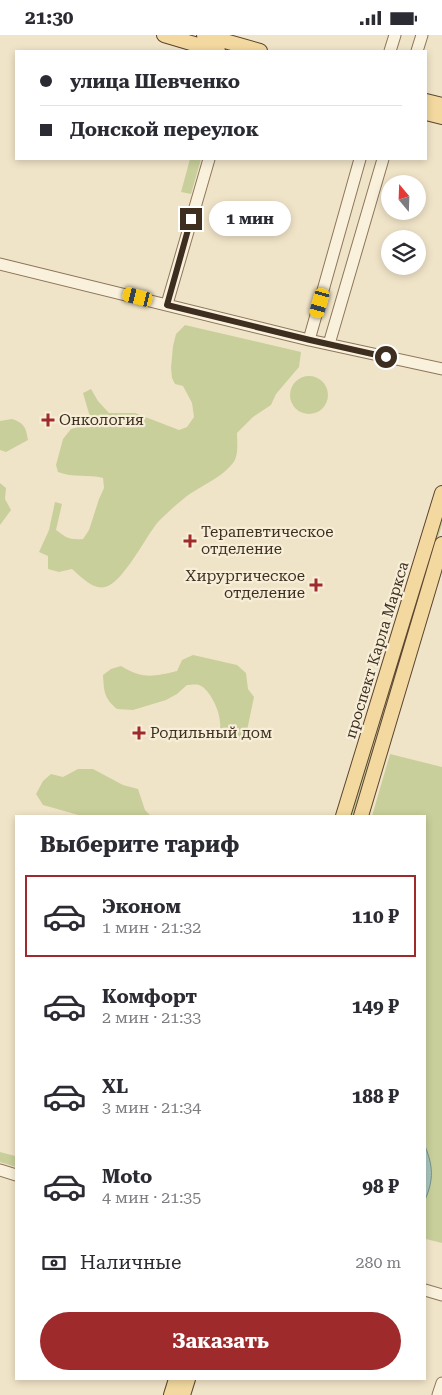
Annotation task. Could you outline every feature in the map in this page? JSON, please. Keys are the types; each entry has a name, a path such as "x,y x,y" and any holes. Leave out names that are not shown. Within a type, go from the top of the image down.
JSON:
{"main road":[{"path":"164,35 235,45"},
{"path":"204,35 256,50"},
{"path":"427,101 442,105"},
{"path":"427,113 442,117"},
{"name":"проспект Карла Маркса","path":"343,815 442,493"},
{"name":"проспект Карла Маркса","path":"361,815 442,544"},
{"path":"171,1395 176,1380"},
{"path":"184,1395 188,1380"}],"street":[{"path":"390,50 395,35"},
{"path":"417,50 422,35"},
{"path":"167,305 209,160"},
{"path":"310,340 360,160"},
{"path":"330,344 383,160"},
{"path":"0,264 310,340 442,369"},
{"path":"0,1170 15,1175"},
{"path":"426,1290 442,1295"},
{"path":"438,1395 442,1383"}],"green space":[{"path":"190,160 201,160 191,194 181,192"},
{"path":"185,325 301,352 299,367 276,394 271,405 253,417 237,433 237,452 235,460 229,468 220,476 185,498 158,522 127,568 112,584 100,587 87,582 72,569 59,572 48,569 48,556 39,552 49,530 55,502 62,504 56,530 68,538 83,539 89,530 104,488 103,478 64,474 58,472 56,465 63,439 71,429 84,425 90,417 83,393 91,389 98,401 109,413 135,413 179,430 187,427 194,417 192,403 183,386 175,384 171,368 176,334"},
{"path":"309,376 316,377 322,382 327,388 327,402 322,408 316,413 309,414 302,413 296,408 291,402 290,395 291,388 296,382 302,377"},
{"path":"12,419 24,426 28,440 6,452 0,450 0,421"},
{"path":"0,483 6,488 5,499 11,510 0,525"},
{"path":"442,509 442,525 354,815 349,815"},
{"path":"193,655 237,665 246,673 248,689 254,697 245,740 223,740 220,738 220,718 216,707 207,691 199,685 187,685 177,694 166,700 133,710 117,709 107,698 104,690 103,675 111,669 121,666 142,675 161,675 177,671 182,660"},
{"path":"390,754 442,767 442,1243 426,1239 426,815 372,815"},
{"path":"78,769 93,769 123,785 138,789 145,810 150,815 78,815 43,805 36,794 43,781 51,774 63,777"},
{"path":"0,1152 15,1156 15,1167 0,1162"}],"water":[{"path":"426,1149 430,1160 430,1186 426,1197"}],"place":[{"name":"Онкология","path":"48,420"},
{"name":"Терапевтическое отделение","path":"190,541"},
{"name":"Хирургическое отделение","path":"316,585"},
{"name":"Родильный дом","path":"139,733"}],"route":[{"path":"191,219 167,305 386,357"}]}
